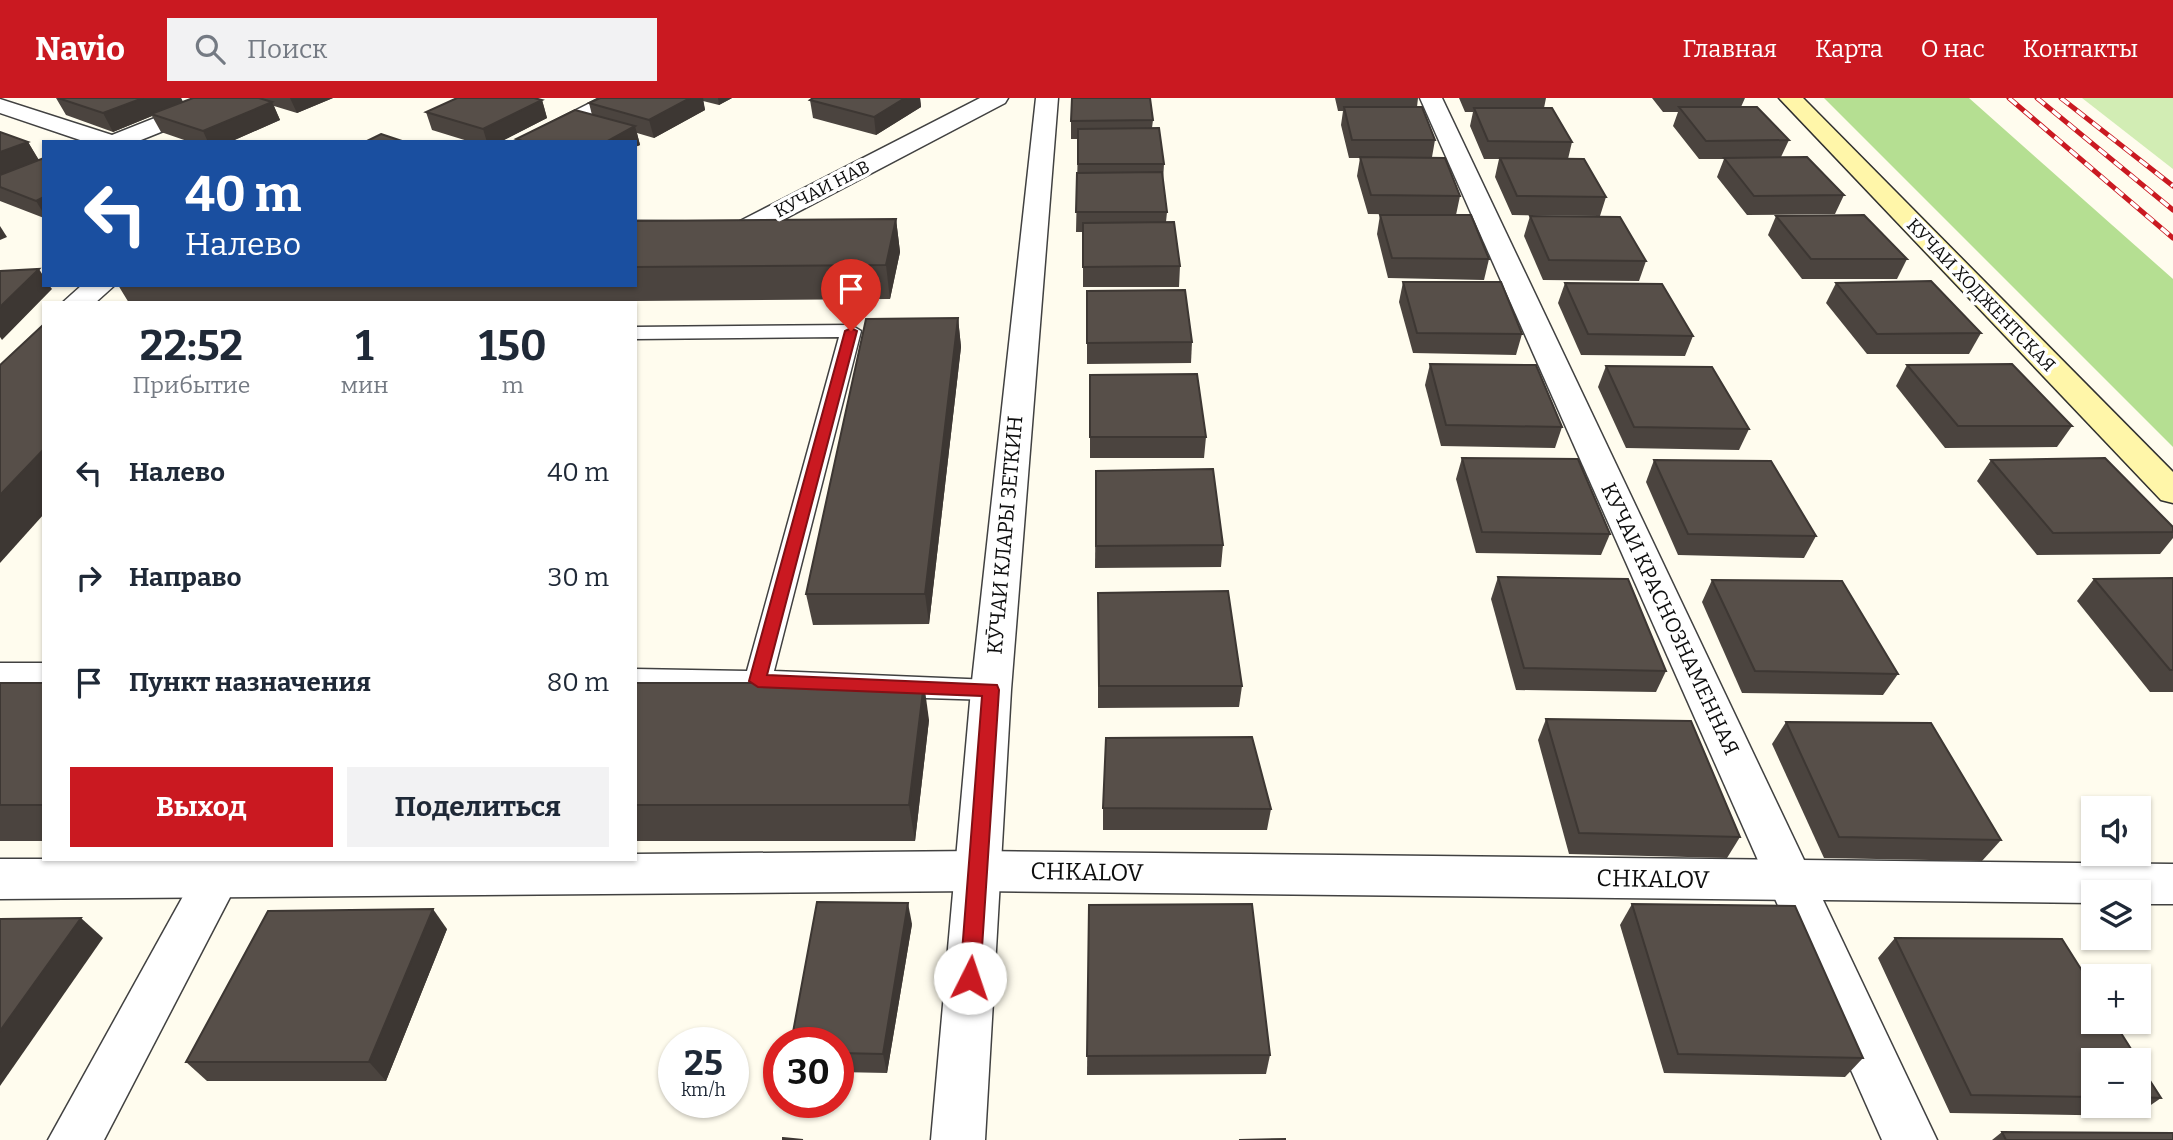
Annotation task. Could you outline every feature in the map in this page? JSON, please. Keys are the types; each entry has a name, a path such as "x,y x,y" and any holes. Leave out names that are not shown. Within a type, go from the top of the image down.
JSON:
{"main road":[{"name":"КУЧАИ ХОДЖЕНТСКАЯ","path":"1790,98 2173,492"}],"street":[{"path":"120,140 225,98"},
{"path":"535,140 617,98"},
{"name":"КУЧАИ НАВ","path":"637,229 743,230 997,98"},
{"name":"КӮЧАИ КЛАРЫ ЗЕТКИН","path":"958,1140 991,690 1046,98"},
{"name":"КУЧАИ КРАСНОЗНАМЕННАЯ","path":"1431,98 1910,1140"},
{"path":"0,106 104,140"},
{"path":"79,301 98,287"},
{"name":"CHKALOV","path":"0,879 978,871 2173,884"},
{"path":"75,1140 218,877"}],"lane":[{"path":"637,333 851,331 758,681"},
{"path":"0,673 42,673"},
{"path":"637,679 991,690"}],"green space":[{"path":"1824,98 1969,98 2173,279 2173,447"},
{"path":"2082,98 2173,98 2173,169"}],"building":[{"path":"58,98 143,98 103,113"},
{"path":"193,98 259,98 272,102 203,131 151,114"},
{"path":"457,98 542,100 483,129 426,112"},
{"path":"600,98 690,98 649,120 589,103"},
{"path":"905,98 874,117 810,100"},
{"path":"1072,98 1150,98 1153,120 1071,121"},
{"path":"1344,107 1422,107 1435,140 1352,140"},
{"path":"1679,107 1757,107 1789,140 1706,141"},
{"path":"1474,108 1552,108 1572,142 1488,141"},
{"path":"575,110 635,126 610,140 516,139"},
{"path":"1159,128 1164,164 1078,164 1078,129"},
{"path":"0,132 28,142 0,152"},
{"path":"381,134 399,140 369,140"},
{"path":"1360,157 1445,158 1460,196 1371,195"},
{"path":"1807,157 1844,195 1754,196 1724,158"},
{"path":"1500,158 1584,159 1606,197 1517,196"},
{"path":"42,159 42,198 36,201 0,187 0,175"},
{"path":"1162,172 1167,212 1076,212 1077,173"},
{"path":"1380,215 1471,215 1489,259 1392,258"},
{"path":"1864,215 1907,259 1811,259 1776,216"},
{"path":"1530,216 1620,217 1646,261 1549,260"},
{"path":"896,219 886,265 637,267 637,221"},
{"path":"1174,222 1180,266 1083,267 1083,223"},
{"path":"39,269 0,307 0,271"},
{"path":"1931,281 1981,333 1877,334 1836,283"},
{"path":"1403,282 1501,282 1522,334 1417,333"},
{"path":"1565,283 1662,284 1693,336 1588,334"},
{"path":"1185,290 1192,342 1087,343 1087,291"},
{"path":"958,318 925,594 806,594 866,319"},
{"path":"42,326 42,451 0,495 0,365"},
{"path":"1430,364 1536,365 1562,427 1446,425"},
{"path":"2012,364 2072,426 1958,426 1907,365"},
{"path":"1606,366 1712,367 1749,429 1634,427"},
{"path":"1197,374 1206,437 1090,437 1090,375"},
{"path":"1462,458 1578,459 1610,534 1482,532"},
{"path":"2105,458 2173,527 2173,532 2053,533 1991,460"},
{"path":"1654,460 1771,461 1816,536 1688,534"},
{"path":"1213,469 1223,545 1096,546 1096,471"},
{"path":"1498,577 1628,579 1666,671 1524,668"},
{"path":"2173,578 2173,670 2170,670 2094,579"},
{"path":"1712,580 1842,581 1898,674 1755,671"},
{"path":"1228,591 1242,686 1099,686 1098,593"},
{"path":"0,683 42,683 42,805 0,805"},
{"path":"637,683 924,683 909,805 637,805"},
{"path":"1546,719 1691,721 1740,837 1579,833"},
{"path":"1786,722 1931,723 2001,840 1839,837"},
{"path":"1252,737 1271,809 1103,808 1106,738"},
{"path":"817,902 908,903 883,1054 854,1053 854,1027 794,1027"},
{"path":"1252,904 1270,1055 1087,1056 1089,905"},
{"path":"1632,904 1795,906 1863,1058 1678,1054"},
{"path":"433,909 369,1062 186,1062 268,911"},
{"path":"81,918 0,1031 0,919"},
{"path":"1895,938 2062,939 2081,969 2081,1034 2122,1034 2130,1048 2081,1048 2081,1097 1971,1095"},
{"path":"2151,1082 2161,1098 2151,1098"},
{"path":"2002,1132 2173,1133 2173,1140 2006,1140"}],"railway":[{"path":"2009,98 2173,238"},
{"path":"2037,98 2173,210"},
{"path":"2061,98 2173,186"}],"route":[{"path":"851,331 758,681 991,690 970,978"}]}
